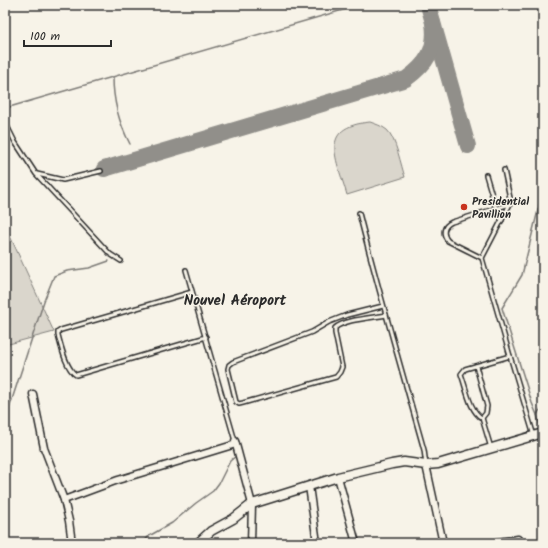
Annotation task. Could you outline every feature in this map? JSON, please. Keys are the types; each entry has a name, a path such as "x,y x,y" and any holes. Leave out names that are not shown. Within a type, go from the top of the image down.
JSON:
{"street":[{"path":"33,394 44,448 64,500 72,543"},
{"path":"198,543 211,531 234,519 252,504 338,477 392,464 404,462 426,465 438,464 543,434"},
{"path":"64,500 118,480 236,442 252,504 251,543"},
{"path":"426,465 443,543"},
{"path":"338,477 356,543"},
{"path":"308,543 317,542 309,486"},
{"path":"491,543 518,539"}],"lane":[{"path":"5,122 15,142 36,174 110,254 121,261"},
{"path":"504,170 510,204 482,258 534,436"},
{"path":"36,174 63,180 101,171"},
{"path":"486,175 496,209 502,220"},
{"path":"482,258 448,240 444,236 444,229 452,222 510,204"},
{"path":"359,214 383,306 422,442 426,465"},
{"path":"186,270 236,442"},
{"path":"192,292 61,330 58,332 58,335 66,361 73,374 76,375 206,337"},
{"path":"383,306 347,315 329,322 312,332 233,362 229,365 228,369 236,402 243,404 336,376 342,367 335,328 338,325 347,322 386,316"},
{"path":"491,448 482,418 473,410 461,374 465,369 510,356"},
{"path":"476,366 487,406 486,413 482,418"}],"shaded area":[{"path":"370,122 383,127 390,134 396,145 405,177 347,195 336,158 335,147 337,138 343,131 353,125"},
{"path":"5,225 54,332 5,345"}],"waterway":[{"path":"6,108 360,5"},
{"path":"113,77 117,112 130,144"},
{"path":"541,431 502,308 522,275 543,190"},
{"path":"5,421 44,301 54,276 67,271 89,268 109,261"},
{"path":"537,415 543,408"},
{"path":"543,444 543,514"},
{"path":"143,543 149,536 172,523 213,491 219,483 230,461 236,456"}],"taxiway":[{"path":"428,5 468,146"},
{"path":"104,169 406,79 420,68 429,55 433,41 433,23"}],"place":[{"name":"Presidential Pavillion","path":"464,207"}],"district":[{"name":"Nouvel Aéroport","path":"235,300"}]}
